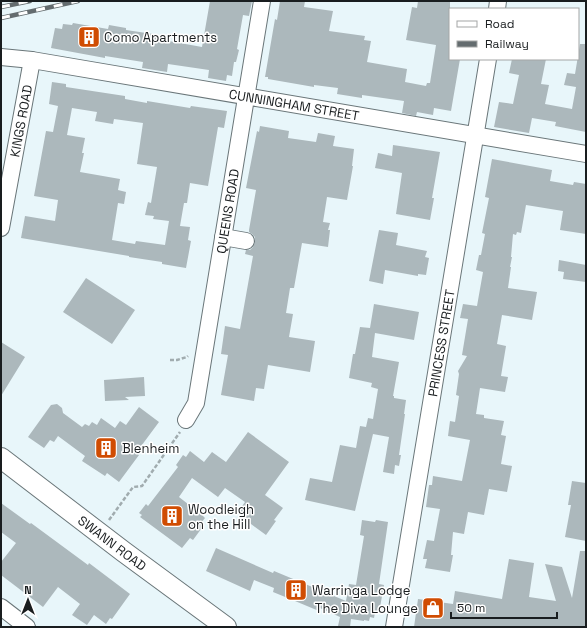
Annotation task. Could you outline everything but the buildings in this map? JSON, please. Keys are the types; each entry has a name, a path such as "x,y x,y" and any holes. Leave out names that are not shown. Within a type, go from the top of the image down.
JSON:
{"main road":[{"name":"SWANN ROAD","path":"1,458 136,561 226,627"}],"street":[{"name":"QUEENS ROAD","path":"183,426 196,403 262,1"},
{"name":"CUNNINGHAM STREET","path":"1,57 32,60 586,154"},
{"name":"KINGS ROAD","path":"1,228 32,60"},
{"name":"PRINCESS STREET","path":"394,627 488,60"},
{"path":"223,236 246,241"},
{"path":"1,607 27,627"}],"path":[{"path":"170,360 177,360 187,357 191,353"},
{"path":"109,520 133,487 142,486 183,426"}],"railway":[{"path":"1,7 30,1"},
{"path":"1,18 78,1"}],"place":[{"name":"Como Apartments","path":"89,37"},
{"name":"Blenheim","path":"106,448"},
{"name":"Woodleigh on the Hill","path":"172,516"},
{"name":"Warringa Lodge","path":"296,590"},
{"name":"The Diva Lounge","path":"433,608"}]}
